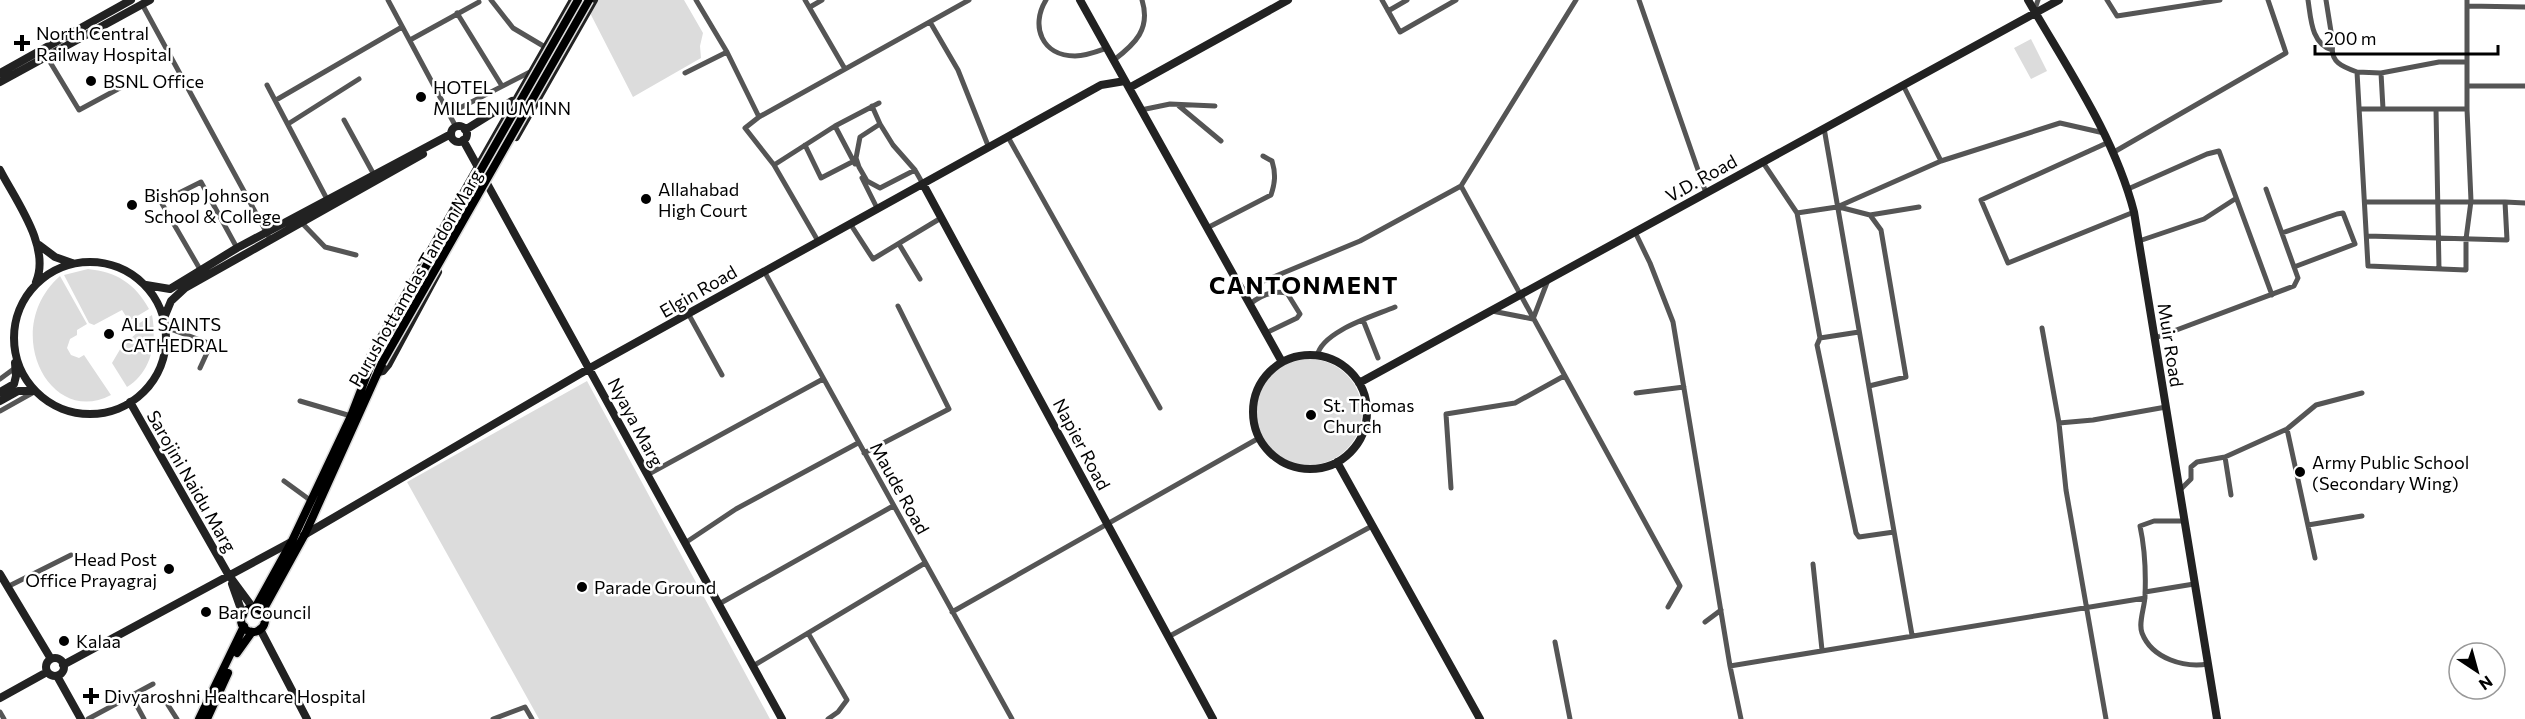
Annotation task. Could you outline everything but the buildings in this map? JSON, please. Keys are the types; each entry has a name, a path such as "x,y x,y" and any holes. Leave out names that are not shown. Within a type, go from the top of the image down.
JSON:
{"main road":[{"path":"374,370 578,0"},
{"path":"378,361 589,0"},
{"name":"Purushottamdas Tandon Marg","path":"257,610 374,370"},
{"name":"Purushottamdas Tandon Marg","path":"257,610 305,534 374,370"},
{"path":"200,719 244,626 243,615 257,610 265,622 242,644 207,719"},
{"path":"244,626 256,630"}],"street":[{"path":"0,73 131,0"},
{"path":"0,81 150,0"},
{"path":"388,0 450,113 453,133 458,142 463,140 465,130"},
{"path":"491,0 513,28 545,47"},
{"name":"Purushottamdas Tandon Marg","path":"573,0 513,101 369,358 374,370 383,371 388,365 488,183 594,0"},
{"path":"696,0 727,52 759,117"},
{"path":"805,0 845,69"},
{"path":"810,7 822,0"},
{"path":"819,241 774,165 745,128 759,117 969,0"},
{"path":"1046,0 1037,20 1040,33 1049,46 1058,53 1078,56 1107,48"},
{"path":"1080,0 1282,362"},
{"path":"1114,60 1130,48 1143,30 1145,13 1142,0"},
{"name":"Elgin Road","path":"63,665 305,534 590,368 1101,85 1127,85 1288,0"},
{"path":"1382,0 1400,32 1456,0"},
{"path":"1388,11 1407,0"},
{"path":"1441,0 1445,6"},
{"path":"1242,290 1360,241 1461,186 1576,0"},
{"path":"1639,0 1706,193"},
{"name":"Muir Road","path":"2028,0 2109,142 2128,189 2139,241 2217,719"},
{"path":"2034,12 2038,0"},
{"name":"V.D. Road","path":"1359,383 2059,0"},
{"path":"2107,0 2117,16 2220,0"},
{"path":"2114,152 2286,53 2268,0"},
{"path":"2307,0 2314,32 2319,42 2332,51 2340,66 2357,72 2381,73 2439,62 2467,62"},
{"path":"2326,0 2333,44 2332,51"},
{"path":"410,40 479,2"},
{"path":"2357,72 2368,266 2466,270 2466,239 2472,201 2466,109 2467,3 2525,7"},
{"path":"142,4 269,236"},
{"path":"457,13 502,86"},
{"path":"930,22 958,70 989,148"},
{"path":"276,100 402,27"},
{"path":"685,73 727,52"},
{"path":"47,57 79,110 131,82"},
{"path":"450,113 530,72"},
{"path":"2381,73 2383,109"},
{"path":"288,124 359,80"},
{"path":"1903,84 1941,161"},
{"path":"267,85 329,202"},
{"path":"2467,86 2525,86"},
{"path":"165,322 175,296 237,248 300,221 373,173 453,133 465,130 513,101"},
{"path":"774,165 835,126 879,103"},
{"path":"1141,110 1170,104 1215,106"},
{"path":"872,106 893,145 915,170 923,184"},
{"path":"1179,106 1221,141"},
{"path":"2359,109 2466,109"},
{"path":"2436,109 2439,269"},
{"path":"344,120 373,173"},
{"path":"1797,213 1838,207 1941,161 2060,123 2104,133"},
{"path":"880,124 861,137 858,146 856,158 867,181 880,188 915,170"},
{"path":"835,126 877,208"},
{"path":"1824,128 1912,635"},
{"path":"147,285 170,289 453,133"},
{"path":"1008,137 1160,408"},
{"name":"Nyaya Marg","path":"463,140 476,168 488,183 782,719"},
{"path":"2109,142 1982,200 2008,263 2134,212"},
{"path":"805,145 821,178 854,161"},
{"path":"2128,189 2207,154 2219,151 2272,295"},
{"path":"1207,228 1270,195 1275,183 1274,170 1272,161 1263,156"},
{"path":"1762,161 1797,213 1820,338 1817,345 1856,533 1859,537 1894,532"},
{"path":"0,170 38,244 45,252 73,263"},
{"path":"202,273 161,202 201,182 237,248"},
{"name":"Napier Road","path":"923,184 1213,719"},
{"path":"1461,186 1680,586 1668,607"},
{"path":"2155,338 2294,286 2298,278 2266,189"},
{"path":"2139,241 2204,219 2235,199"},
{"path":"2365,201 2525,203"},
{"path":"2367,236 2507,240 2505,202"},
{"path":"1838,207 1870,214 1919,207"},
{"path":"2282,233 2343,213 2349,226 2355,244 2294,267"},
{"path":"1869,386 1906,377 1881,230 1870,214"},
{"path":"850,225 873,259 941,218"},
{"path":"300,221 325,248 356,255"},
{"path":"1635,232 1673,322 1730,666 1741,719"},
{"path":"0,392 14,384 16,376 15,322 41,268 38,244"},
{"path":"899,244 920,279"},
{"path":"14,356 24,377 35,392 56,406 81,414 106,412 130,402 149,386 159,370 165,352 165,322 161,306 147,285 135,275 112,265 93,262 73,263 54,271 34,286"},
{"name":"Maude Road","path":"764,271 1012,719"},
{"path":"1533,319 1548,279"},
{"path":"1250,304 1261,296 1282,292 1287,293 1297,310 1299,314 1297,318 1266,333"},
{"path":"864,453 950,409 898,306"},
{"path":"1317,356 1318,348 1326,341 1363,320 1395,307"},
{"path":"1490,311 1533,319"},
{"path":"689,315 722,375"},
{"path":"1363,320 1378,358"},
{"path":"165,322 211,344 200,368"},
{"path":"2042,328 2059,423 2066,490 2106,719"},
{"path":"1820,338 1859,332"},
{"path":"1317,356 1341,364 1359,383 1365,398 1365,428 1359,442 1337,462 1319,468 1301,469 1284,464 1269,453 1259,438 1253,422 1253,404 1258,387 1268,373 1282,362 1293,358 1317,356"},
{"path":"0,379 15,368"},
{"path":"1451,488 1446,414 1515,403 1564,376"},
{"path":"648,475 823,379"},
{"path":"1636,393 1684,387"},
{"path":"0,401 18,391 35,392"},
{"path":"0,411 35,392"},
{"path":"2179,491 2191,479 2191,467 2197,462 2225,457 2287,429 2316,405 2362,393"},
{"path":"300,401 351,416"},
{"name":"Sarojini Naidu Marg","path":"130,402 228,574 257,610"},
{"path":"2059,423 2092,420 2166,406"},
{"path":"2287,429 2315,558"},
{"path":"952,612 1259,438"},
{"path":"685,543 736,509 858,443"},
{"path":"2225,457 2231,495"},
{"path":"1337,462 1480,719"},
{"path":"284,481 310,500"},
{"path":"719,604 893,506"},
{"path":"2308,525 2362,516"},
{"path":"2183,521 2154,521 2140,526 2145,559 2145,595 2141,632 2153,648 2174,662 2192,667 2208,664"},
{"path":"1168,637 1372,526"},
{"path":"7,587 71,555"},
{"path":"753,666 925,563"},
{"path":"1813,564 1822,650"},
{"path":"0,574 51,659"},
{"name":"Sarojini Naidu Marg","path":"228,574 243,615"},
{"path":"1730,666 2088,607 2194,584"},
{"path":"1705,622 1721,610"},
{"path":"256,630 307,719"},
{"path":"808,633 847,700 838,712 828,719"},
{"path":"1555,642 1570,719"},
{"path":"47,672 47,663 51,659 57,659 63,665 63,670 57,676"},
{"path":"47,672 57,676 81,719"},
{"path":"0,698 47,672"},
{"path":"88,719 153,684"},
{"path":"131,695 144,719"},
{"path":"168,705 177,719"},
{"path":"493,719 525,707 532,719"},
{"path":"0,712 4,719"}],"shaded area":[{"path":"592,0 684,0 703,33 700,46 701,58 633,97 588,9"},
{"path":"2031,39 2047,71 2031,79 2014,48"},
{"path":"88,269 124,280 138,292 149,309 129,321 122,310 94,325 89,323 64,275"},
{"path":"60,276 87,324 77,330 77,335 70,339 67,348 71,355 79,358 84,355 111,395 89,402 68,398 52,386 40,368 33,346 34,322 42,298"},
{"path":"152,315 154,335 151,355 142,373 127,387 112,363 122,346 138,332 135,326"},
{"path":"1309,359 1329,363 1347,374 1358,392 1362,412 1358,432 1347,450 1329,461 1309,465 1289,461 1271,450 1260,432 1256,412 1260,392 1271,374 1289,363"},
{"name":"Parade Ground","path":"587,381 770,719 539,719 407,482"}],"place":[{"name":"North Central Railway Hospital","path":"22,43"},
{"name":"BSNL Office","path":"91,81"},
{"name":"HOTEL MILLENIUM INN","path":"421,97"},
{"name":"Allahabad High Court","path":"646,199"},
{"name":"Bishop Johnson School & College","path":"132,205"},
{"name":"ALL SAINTS CATHEDRAL","path":"109,334"},
{"name":"St. Thomas Church","path":"1311,415"},
{"name":"Army Public School (Secondary Wing)","path":"2300,472"},
{"name":"Head Post Office Prayagraj","path":"169,569"},
{"name":"Parade Ground","path":"582,587"},
{"name":"Bar Council","path":"206,612"},
{"name":"Kalaa","path":"64,641"},
{"name":"Divyaroshni Healthcare Hospital","path":"91,696"}],"district":[{"name":"CANTONMENT","path":"1304,284"}]}
